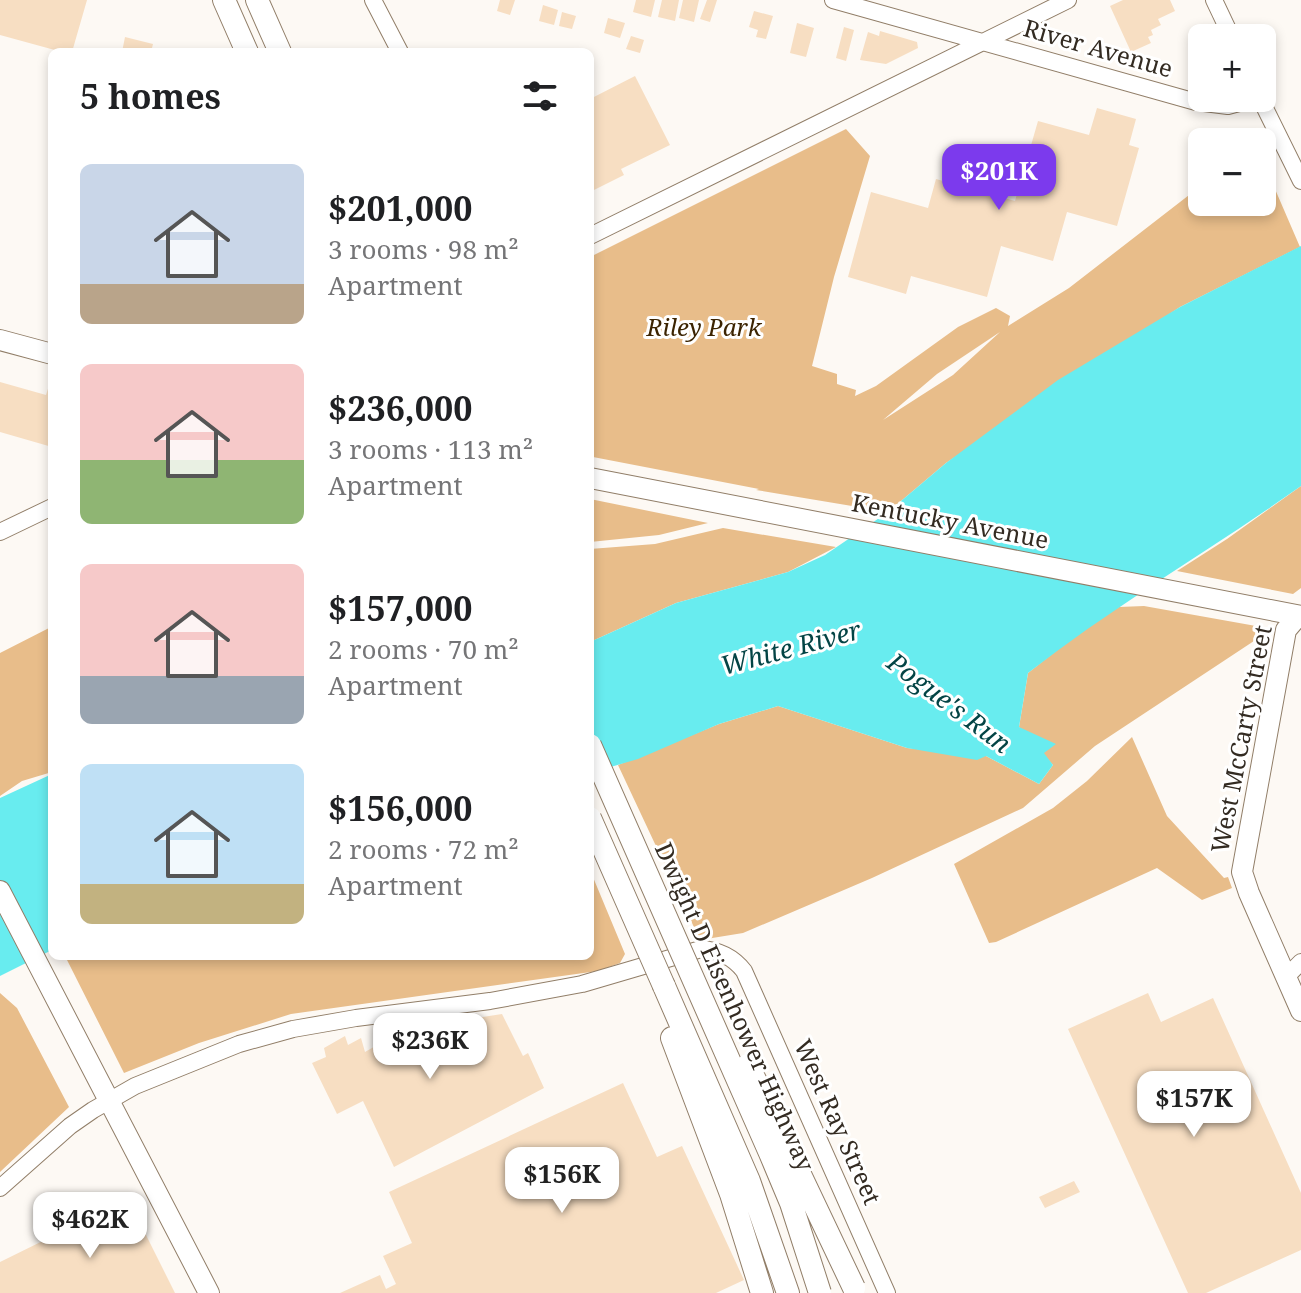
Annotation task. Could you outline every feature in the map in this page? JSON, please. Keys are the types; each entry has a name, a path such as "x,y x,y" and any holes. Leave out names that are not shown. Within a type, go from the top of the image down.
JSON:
{"highway":[{"path":"224,0 245,48"},
{"path":"257,0 278,48"},
{"name":"Dwight D Eisenhower Highway","path":"594,754 784,1186 820,1293"},
{"path":"594,827 749,1181 788,1293"},
{"path":"636,847 732,1031 855,1290"},
{"path":"664,986 673,1044 731,1194 762,1293"}],"main road":[{"path":"0,340 48,353"},
{"name":"Kentucky Avenue","path":"594,479 1300,615"},
{"name":"West McCarty Street","path":"1300,615 1286,630 1242,872 1301,1011"},
{"path":"0,891 209,1293"}],"street":[{"path":"373,0 398,48"},
{"name":"River Avenue","path":"833,0 1188,100"},
{"path":"594,234 1068,0"},
{"path":"1214,0 1225,24"},
{"path":"1267,112 1301,181"},
{"path":"0,532 48,509"},
{"name":"West Ray Street","path":"104,1092 135,1086 239,1044 293,1029 490,1001 582,984 701,949 726,955 744,971 887,1293"},
{"path":"1286,977 1301,962"},
{"path":"0,1188 104,1092"}],"green space":[{"name":"Riley Park","path":"846,129 870,156 834,277 812,366 837,374 837,384 856,390 855,396 876,386 958,327 996,308 1010,316 1008,326 1069,288 1188,196 1188,216 1276,216 1276,191 1300,247 1180,307 946,463 888,512 756,490 759,489 594,457 594,255","holes":["1000,332 953,375 883,420 937,374"]},
{"path":"1301,486 1301,588 1293,594 1177,571 1227,539"},
{"path":"594,500 708,523 659,535 594,542"},
{"path":"723,528 836,547 788,572 676,603 594,640 594,549 655,544"},
{"path":"1144,606 1256,626 1260,637 1095,746 1023,808 743,933 700,940 618,765 719,724 778,706 907,748 986,756 1039,784 1053,765 1019,727 1028,673 1085,628 1119,607"},
{"path":"48,629 48,773 22,781 0,796 0,653"},
{"path":"1132,737 1167,816 1224,878 1228,877 1232,888 1202,900 1157,868 989,943 954,864 1053,808 1087,781"},
{"path":"594,880 625,954 620,963 598,971 291,1014 199,1043 124,1073 67,960 594,960"},
{"path":"0,993 17,1008 69,1107 0,1172"}],"water":[{"path":"1301,246 1301,486 1095,624 1028,673 1019,727 1056,744 1044,753 1053,765 1039,784 986,756 977,760 907,748 778,706 719,724 638,759 594,772 594,640 676,603 788,572 825,555 888,512 946,463 1058,380 1180,307"},
{"path":"48,776 48,952 0,976 0,798"}],"building":[{"path":"0,0 87,0 73,48 48,48 0,35"},
{"path":"500,0 515,0 510,15 497,11"},
{"path":"636,0 655,0 651,17 633,12"},
{"path":"662,0 679,0 675,21 658,17"},
{"path":"683,0 699,0 694,22 679,18"},
{"path":"707,0 717,0 710,22 700,19"},
{"path":"1123,0 1170,0 1175,11 1158,19 1161,25 1151,30 1153,35 1148,37 1151,43 1131,52 1110,6"},
{"path":"543,5 558,10 554,25 539,21"},
{"path":"754,11 773,16 766,39 756,37 758,30 749,27"},
{"path":"562,12 576,16 572,29 559,26"},
{"path":"608,18 625,23 620,38 604,33"},
{"path":"797,23 814,28 806,57 790,53"},
{"path":"844,27 854,30 846,61 836,58"},
{"path":"880,31 917,42 918,48 886,64 860,60 868,32 879,36"},
{"path":"631,36 644,40 640,53 626,49"},
{"path":"125,37 153,44 152,48 123,48"},
{"path":"635,76 670,145 621,169 624,175 594,190 594,97"},
{"path":"1097,108 1136,119 1129,145 1139,148 1117,226 1067,212 1053,261 1001,246 987,297 911,276 906,294 848,277 871,192 928,208 936,179 1015,201 1038,121 1089,135"},
{"path":"0,382 46,395 48,389 48,446 0,432"},
{"path":"1148,993 1161,1022 1213,998 1301,1193 1301,1250 1206,1293 1188,1293 1068,1029"},
{"path":"502,1014 523,1056 528,1053 544,1088 394,1167 363,1101 337,1114 312,1063 326,1057 324,1048 345,1036 348,1045 361,1038 365,1052 405,1029"},
{"path":"623,1083 657,1157 682,1146 744,1280 716,1293 340,1293 380,1275 386,1289 396,1284 383,1256 412,1243 389,1192"},
{"path":"1074,1181 1080,1192 1045,1208 1039,1197"},
{"path":"128,1199 175,1293 0,1293 0,1262"}],"water label":[{"name":"White River","path":"791,648"},
{"name":"Pogue's Run","path":"949,703"}]}
